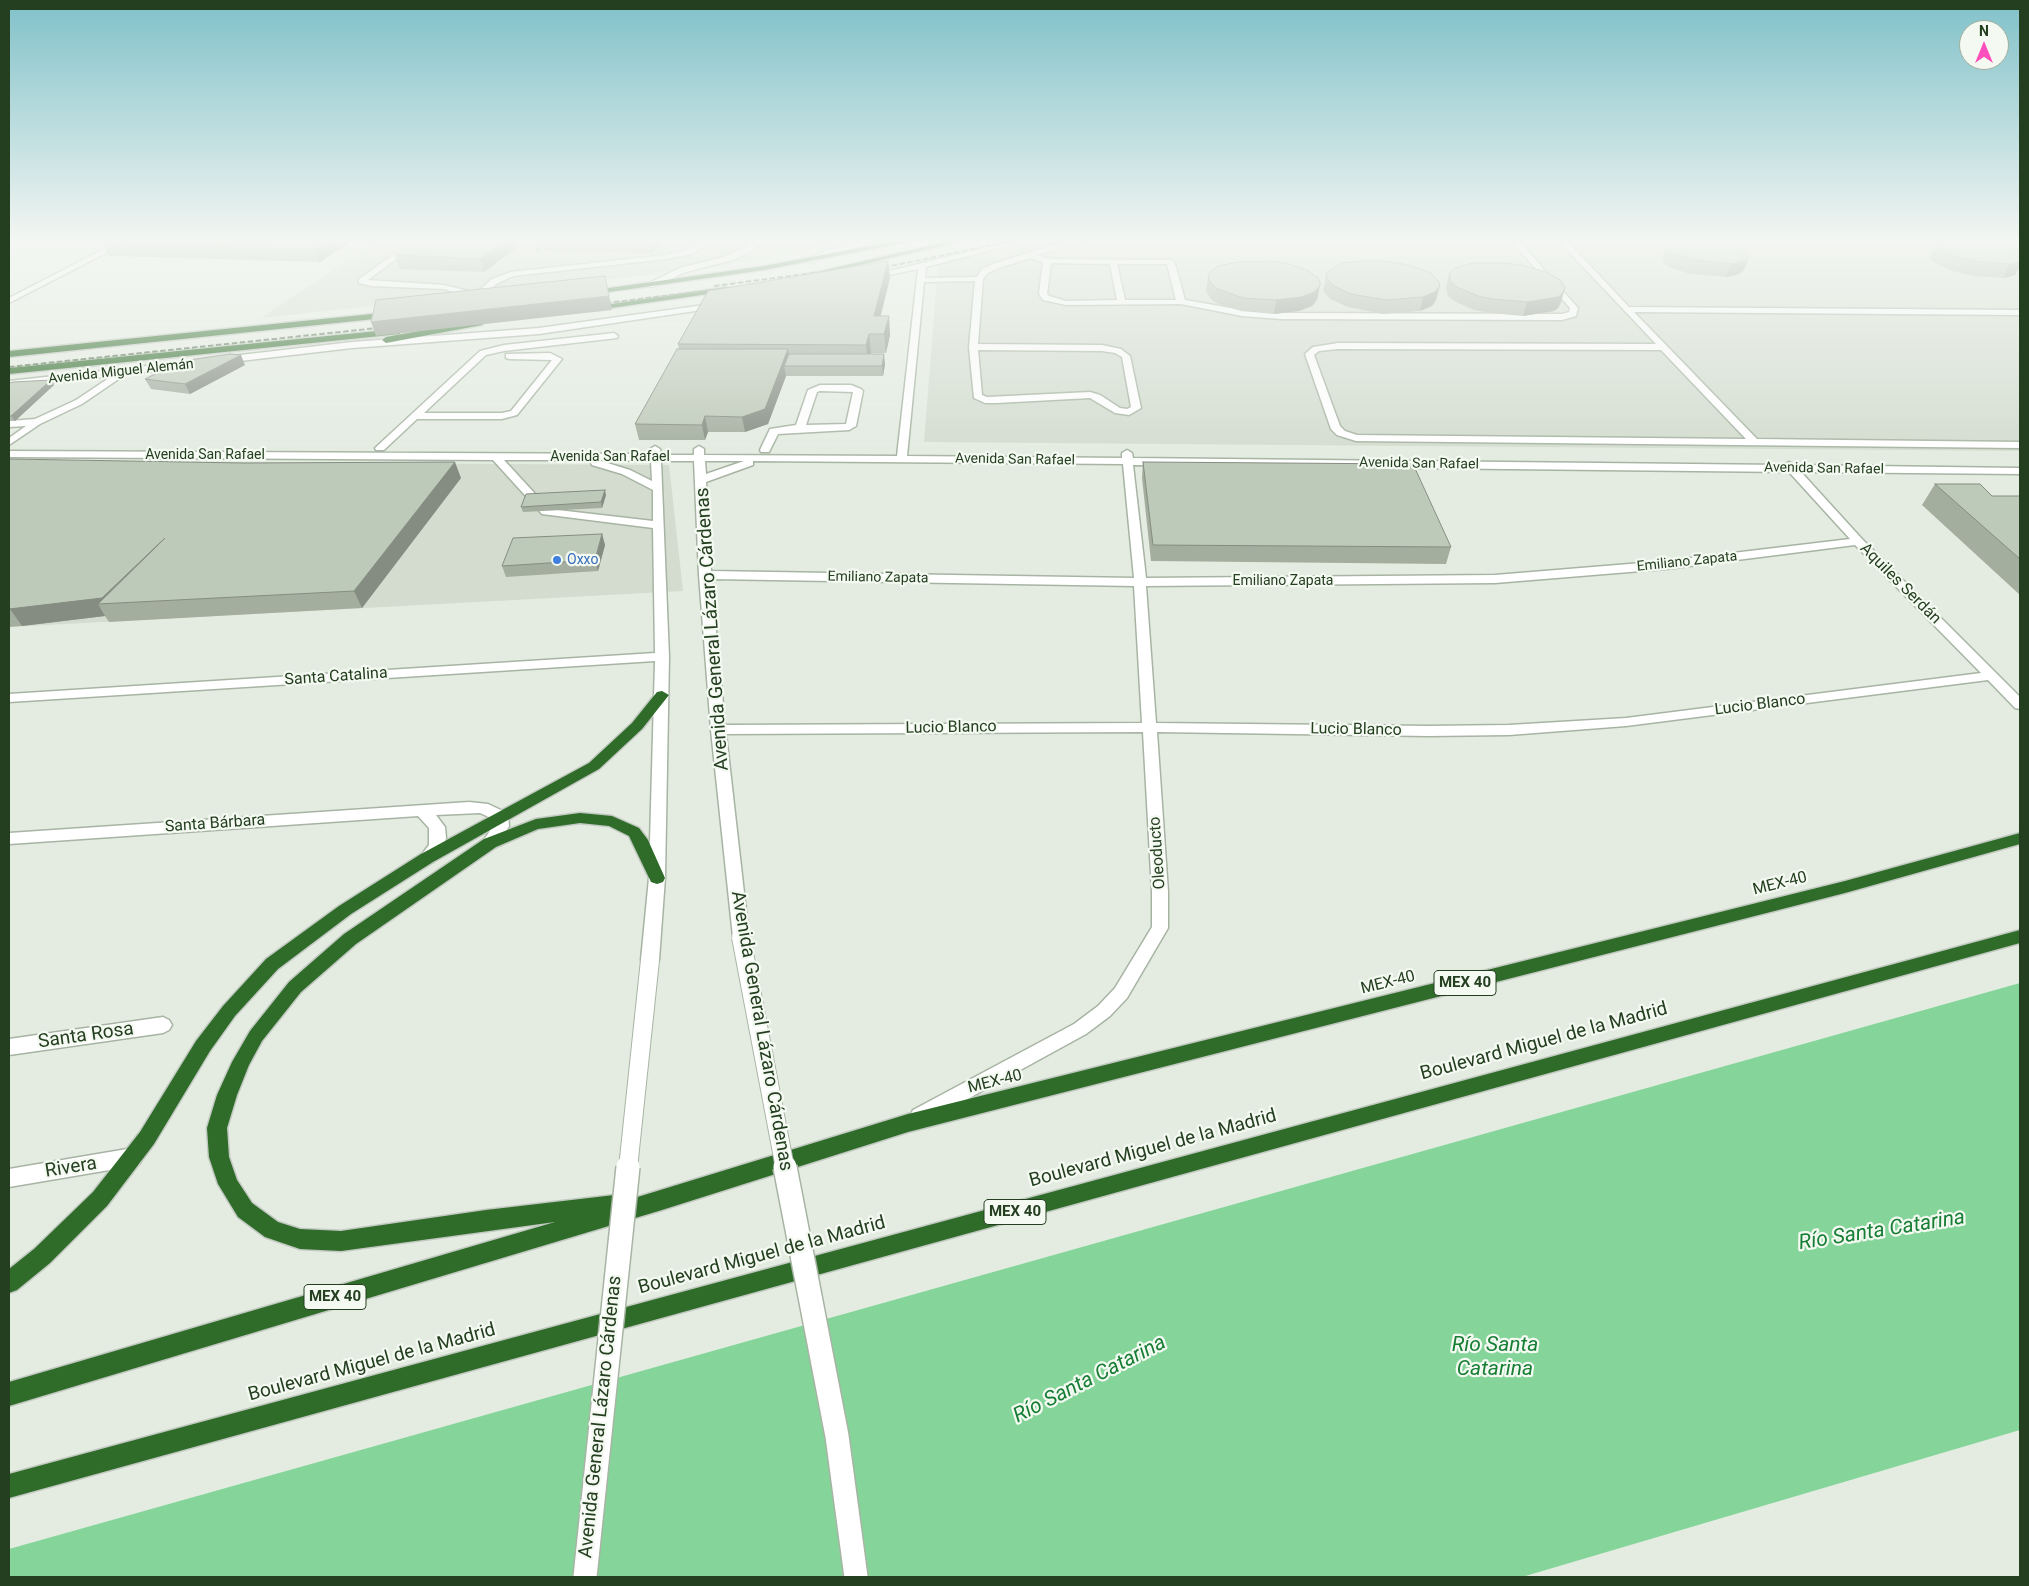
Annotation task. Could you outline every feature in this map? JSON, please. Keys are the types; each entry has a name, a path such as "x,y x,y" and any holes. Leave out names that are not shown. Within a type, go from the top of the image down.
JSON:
{"highway":[{"name":"Avenida Miguel Alemán","path":"9,354 398,315"},
{"name":"Avenida Miguel Alemán","path":"9,371 318,341 488,322 352,346"},
{"path":"9,360 165,342 224,333"},
{"path":"9,1282 62,1237 100,1199 133,1157 204,1046 229,1011 279,959 345,910 427,858 500,816 594,766 633,731 662,695"},
{"path":"657,878 640,840 634,832 612,821 580,818 536,824 490,844 350,939 295,987 274,1011 256,1036 241,1062 226,1095 217,1128 219,1157 228,1184 244,1210 272,1230 300,1239 341,1241 386,1236 486,1220 662,1200"},
{"name":"MEX-40","path":"908,1123 1846,887 2020,839"},
{"name":"Boulevard Miguel de la Madrid","path":"9,1486 2020,936"},
{"name":"MEX 40","path":"9,1394 662,1200 908,1123"}],"street":[{"name":"Avenida Miguel Alemán","path":"9,384 352,346 540,331 660,313"},
{"path":"903,455 918,313"},
{"path":"973,347 1102,348 1118,351 1126,356 1136,408 1129,412 1118,411 1097,397 1090,395 985,400 978,396 973,347 976,313"},
{"path":"1245,313 1256,315 1562,317 1573,313"},
{"path":"1631,313 1755,442"},
{"path":"380,448 480,355 488,351 614,336"},
{"path":"1664,347 1338,346 1316,349 1309,354 1335,426 1341,433 1356,438 2020,446"},
{"path":"415,416 502,416 514,413 557,359 550,356 480,355"},
{"path":"9,442 37,422 79,402 124,371"},
{"path":"701,480 767,454 774,431 849,426 852,424 858,391 850,388 820,388 813,390 800,428"},
{"path":"9,424 37,422"},
{"name":"Avenida San Rafael","path":"9,446 380,448 699,454 1782,459 2020,462"},
{"name":"Avenida San Rafael","path":"9,454 570,457 655,453"},
{"name":"Avenida General Lázaro Cárdenas","path":"585,1577 657,878 662,657 658,488 655,453"},
{"name":"Avenida General Lázaro Cárdenas","path":"699,454 705,575 718,730 741,937 837,1436 856,1577"},
{"path":"496,457 546,512 658,525"},
{"path":"570,457 608,465 658,488"},
{"name":"Avenida San Rafael","path":"1128,457 2020,471"},
{"name":"Oleoducto","path":"908,1123 1080,1029 1104,1011 1121,993 1160,928 1160,892 1150,727 1140,582 1128,457"},
{"name":"Aquiles Serdán","path":"1782,459 1858,541 2020,705"},
{"name":"Emiliano Zapata","path":"705,575 1140,582 1495,579 1666,565 1858,541"},
{"name":"Santa Catalina","path":"9,698 662,657"},
{"name":"Lucio Blanco","path":"718,730 1150,727 1429,731 1564,728 1636,721 1991,676"},
{"name":"Santa Bárbara","path":"9,839 420,810 484,808 500,816"},
{"path":"420,810 430,817 437,827 438,838 436,846 427,858"},
{"path":"490,844 501,826 500,816"},
{"name":"Santa Rosa","path":"9,1047 163,1025"},
{"name":"Rivera","path":"9,1178 133,1157"}],"shaded area":[{"path":"269,313 306,313 261,318"},
{"path":"934,313 2020,313 2020,451 924,442"},
{"path":"9,461 669,465 683,591 9,627"}],"water":[{"name":"Río Santa Catarina","path":"2020,983 2020,1430 1522,1577 9,1577 9,1549"}],"building":[{"path":"373,313 453,313 371,322"},
{"path":"696,313 875,313 874,316 889,316 884,334 869,334 866,345 678,344"},
{"path":"677,349 788,349 765,409 742,417 705,416 702,425 635,424"},
{"path":"230,354 241,355 185,384 145,379 182,361"},
{"path":"789,354 884,354 882,366 784,366"},
{"path":"51,380 11,416 9,416 9,383"},
{"path":"9,459 244,463 455,462 354,591 98,604 165,538 102,598 9,609"},
{"path":"1143,462 1413,464 1451,547 1153,545"},
{"path":"1935,484 1980,484 1992,496 2020,496 2020,559"},
{"path":"605,490 601,502 521,507 526,494"},
{"path":"602,534 595,560 502,566 513,538"}],"railway":[{"path":"9,367 387,327"}],"place":[{"name":"Oxxo","path":"557,560"}]}
